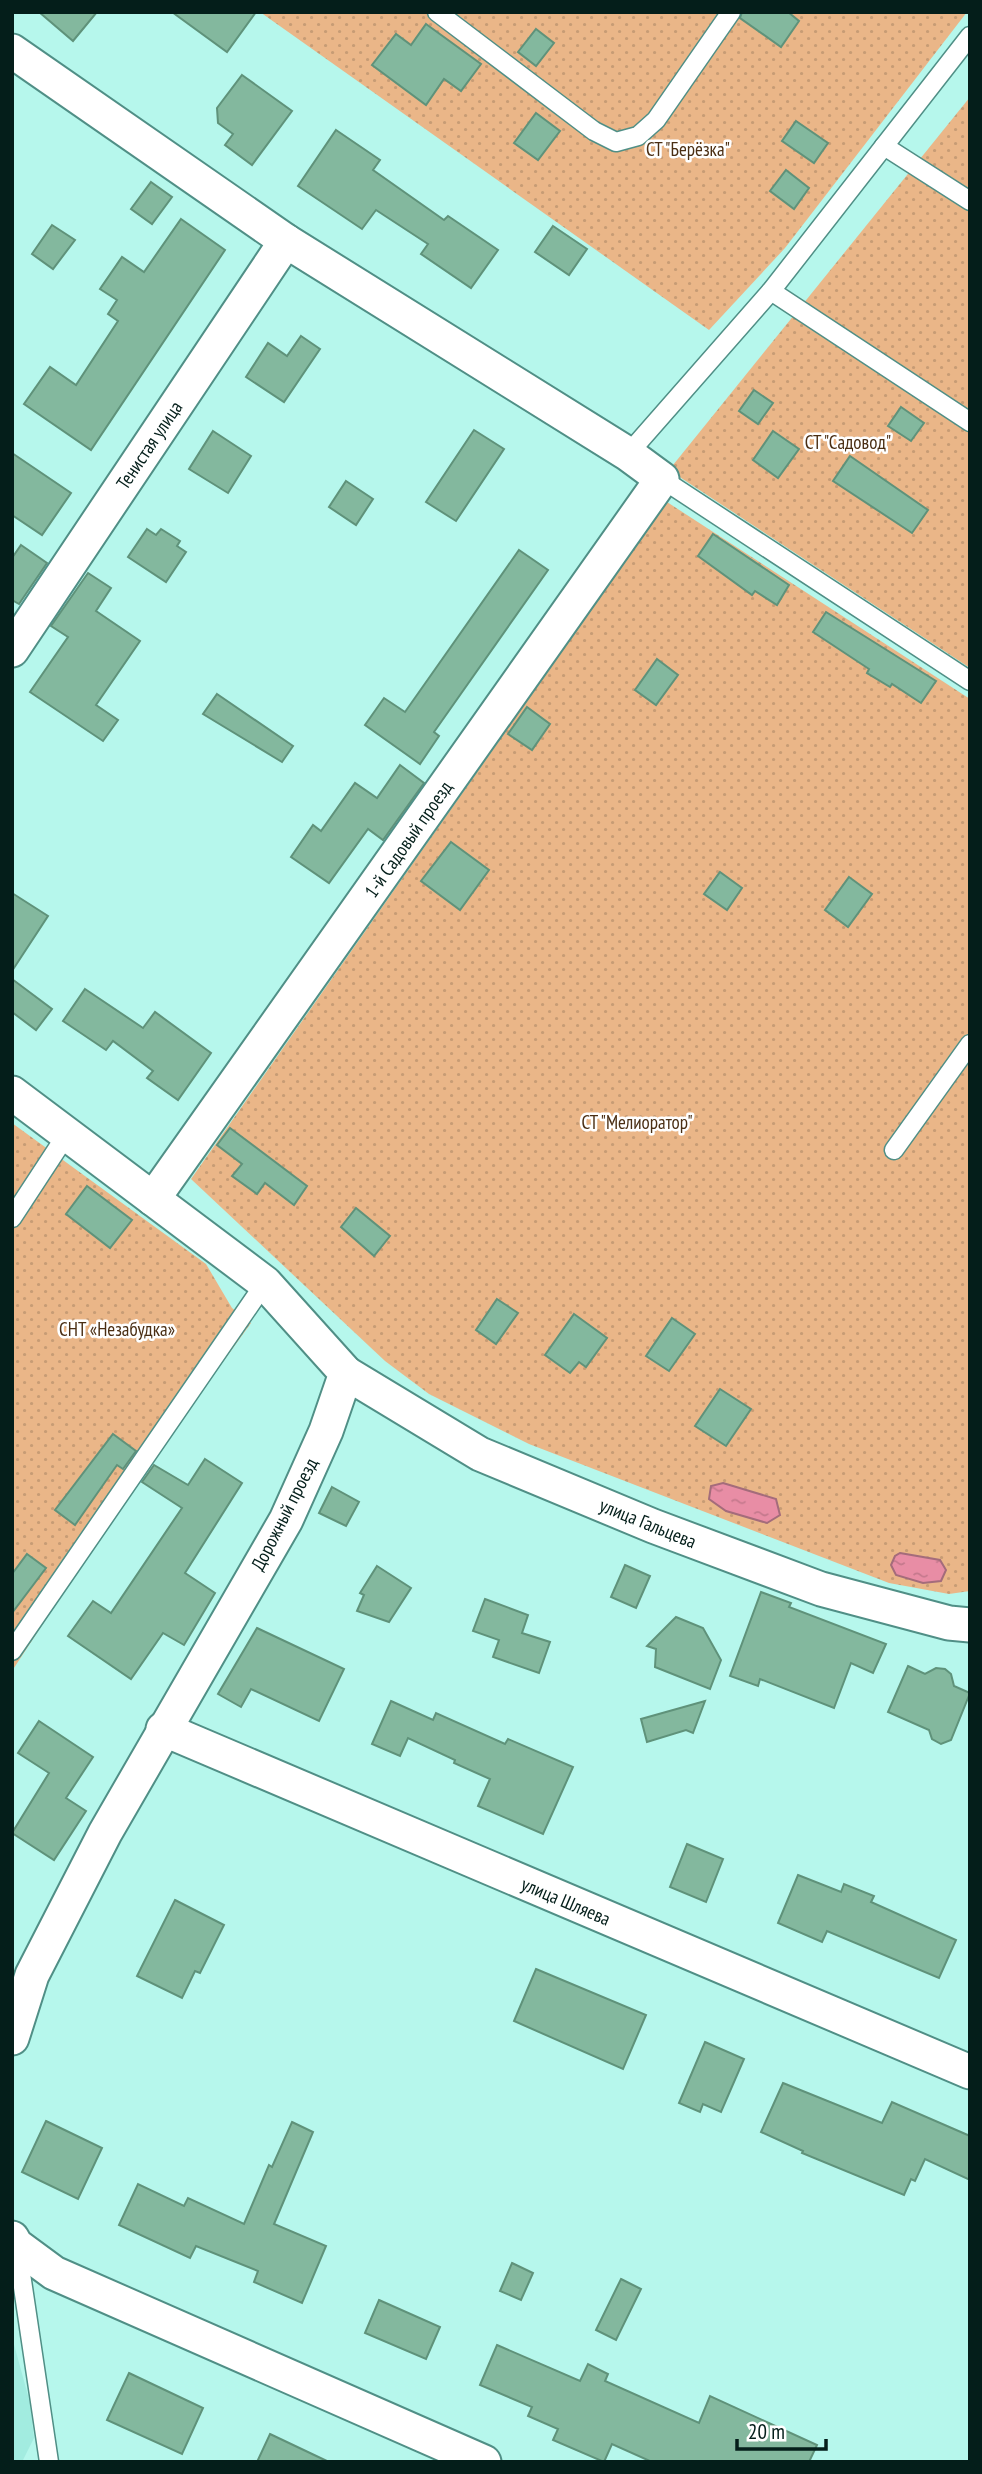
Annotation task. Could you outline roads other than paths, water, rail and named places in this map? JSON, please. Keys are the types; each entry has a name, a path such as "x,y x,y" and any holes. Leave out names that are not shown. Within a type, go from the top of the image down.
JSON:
{"street":[{"path":"12,51 286,241 628,454 662,480"},
{"name":"Тенистая улица","path":"12,650 286,241"},
{"name":"1-й Садовый проезд","path":"153,1199 662,480"},
{"path":"12,1093 265,1283 346,1373"},
{"name":"улица Гальцева","path":"346,1373 480,1454 653,1526 821,1589 949,1623 970,1625"},
{"name":"Дорожный проезд","path":"12,2038 32,1975 163,1729 286,1520 326,1432 346,1373"},
{"name":"улица Шляева","path":"163,1729 970,2073"},
{"path":"14,2241 54,2273 484,2462"}],"lane":[{"path":"437,12 594,131 616,142 638,136 656,120 731,12"},
{"path":"628,454 771,291 970,36"},
{"path":"884,146 970,201"},
{"path":"771,291 970,422"},
{"path":"662,480 970,681"},
{"path":"894,1150 970,1044"},
{"path":"12,1218 67,1134"},
{"path":"12,1651 265,1283"},
{"path":"14,2241 48,2462"}],"water":[{"path":"723,1483 776,1499 780,1515 767,1523 726,1511 709,1499 711,1486"},
{"path":"900,1553 940,1560 946,1570 941,1581 923,1583 896,1575 891,1565 895,1556"}],"park label":[{"name":"СТ \"Берёзка\"","path":"688,149"},
{"name":"СТ \"Садовод\"","path":"848,442"},
{"name":"СТ \"Мелиоратор\"","path":"637,1122"},
{"name":"СНТ «Незабудка»","path":"117,1329"}]}
